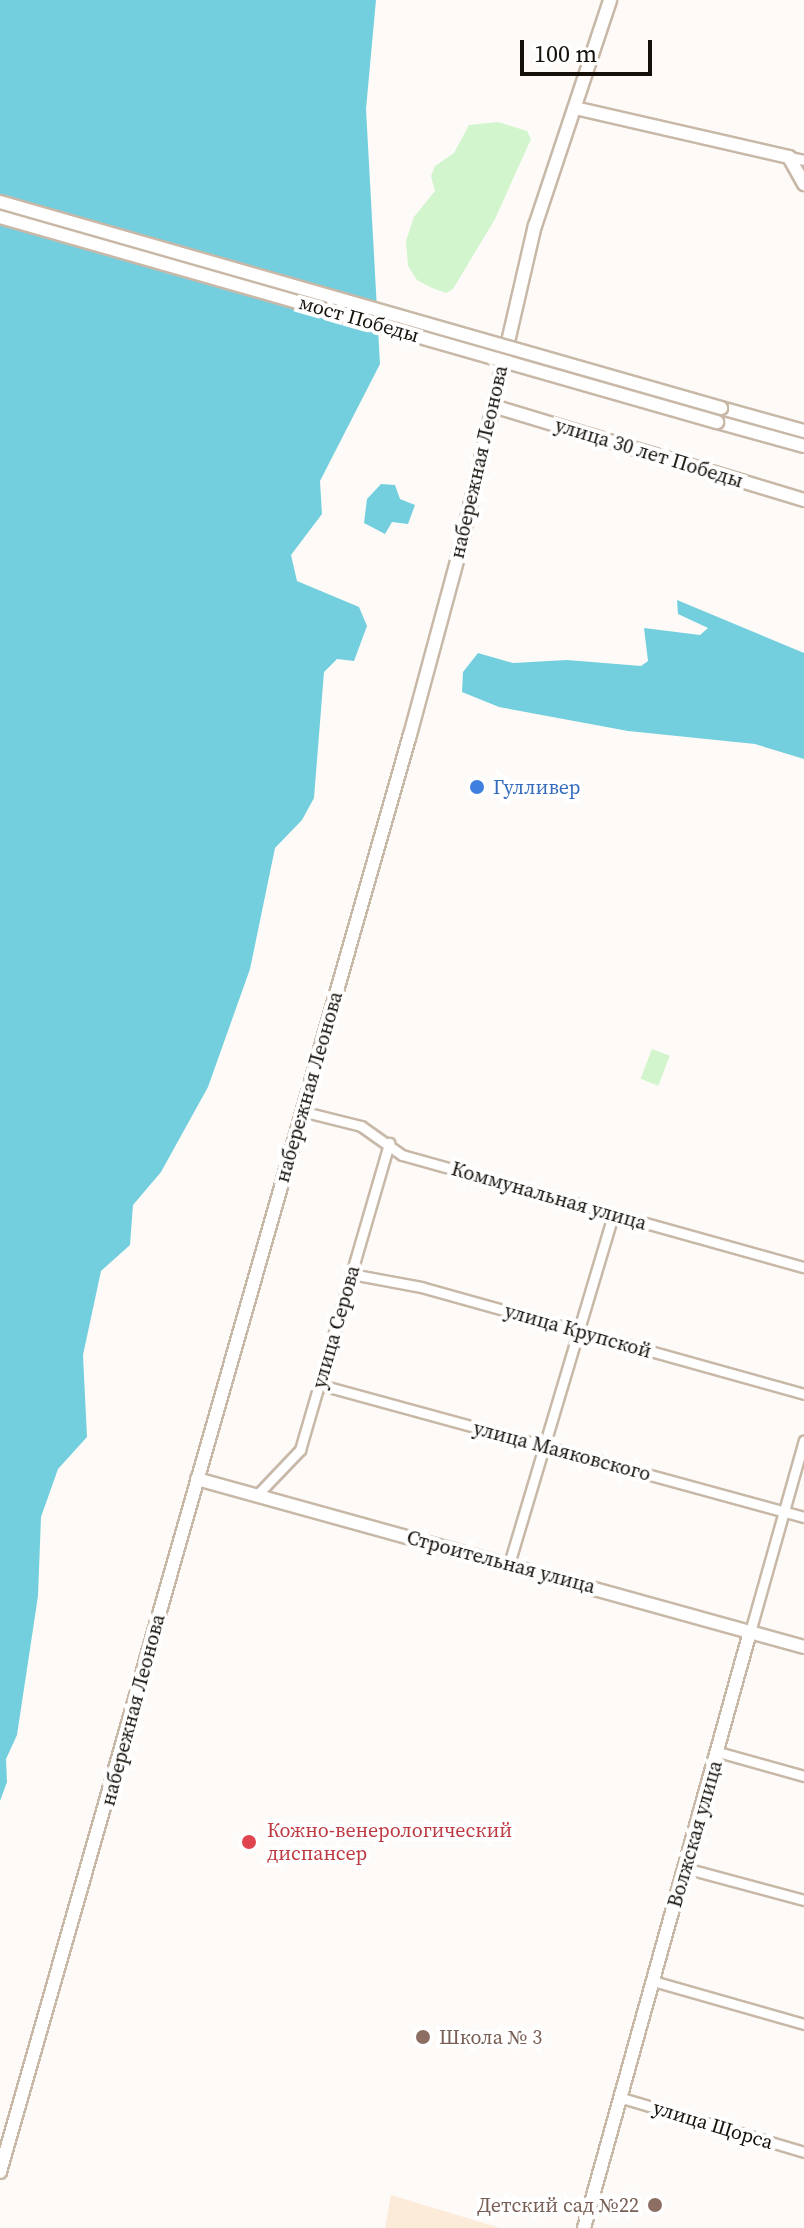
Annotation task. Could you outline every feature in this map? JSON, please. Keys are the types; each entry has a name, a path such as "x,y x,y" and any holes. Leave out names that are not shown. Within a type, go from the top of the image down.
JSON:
{"main road":[{"name":"набережная Леонова","path":"0,2172 410,735 535,226 610,0"},
{"path":"575,108 789,157 804,184"},
{"path":"0,202 804,431"},
{"name":"мост Победы","path":"0,217 804,446"},
{"name":"улица 30 лет Победы","path":"493,406 804,500"},
{"name":"Строительная улица","path":"197,1479 804,1647"},
{"name":"Волжская улица","path":"584,2228 750,1632"}],"street":[{"path":"789,157 804,160"},
{"name":"Коммунальная улица","path":"301,1111 361,1126 402,1155 804,1267"},
{"name":"улица Серова","path":"256,1496 300,1450 389,1143"},
{"path":"509,1564 613,1215"},
{"name":"улица Крупской","path":"351,1274 421,1287 804,1394"},
{"name":"улица Маяковского","path":"321,1385 804,1517"},
{"name":"Волжская улица","path":"750,1632 804,1440"},
{"path":"718,1752 804,1776"},
{"path":"685,1868 804,1900"},
{"path":"653,1981 804,2024"},
{"name":"улица Щорса","path":"622,2098 804,2152"}],"shaded area":[{"path":"391,2195 500,2228 385,2228"}],"green space":[{"path":"498,122 527,131 531,139 495,219 453,289 446,293 417,280 408,266 406,241 414,217 435,191 431,176 435,166 454,153 469,125"},
{"path":"652,1049 670,1056 658,1086 641,1079"}],"water":[{"path":"0,0 376,0 366,109 380,364 320,481 322,514 291,555 297,581 359,607 367,626 354,661 337,659 324,672 314,798 302,820 275,848 250,969 208,1087 161,1172 133,1205 130,1245 101,1271 83,1355 87,1437 58,1469 41,1517 38,1596 17,1735 6,1759 7,1782 0,1801"},
{"path":"381,484 395,485 400,499 415,505 408,524 392,522 385,534 364,523 367,499"},
{"path":"677,600 804,653 804,759 755,744 628,731 499,707 462,692 463,672 478,653 513,663 567,660 641,666 648,661 644,628 700,635 708,628 678,614"}],"place":[{"name":"Гулливер","path":"477,787"},
{"name":"Кожно-венерологический диспансер","path":"249,1842"},
{"name":"Школа № 3","path":"423,2037"},
{"name":"Детский сад №22","path":"655,2205"}]}
